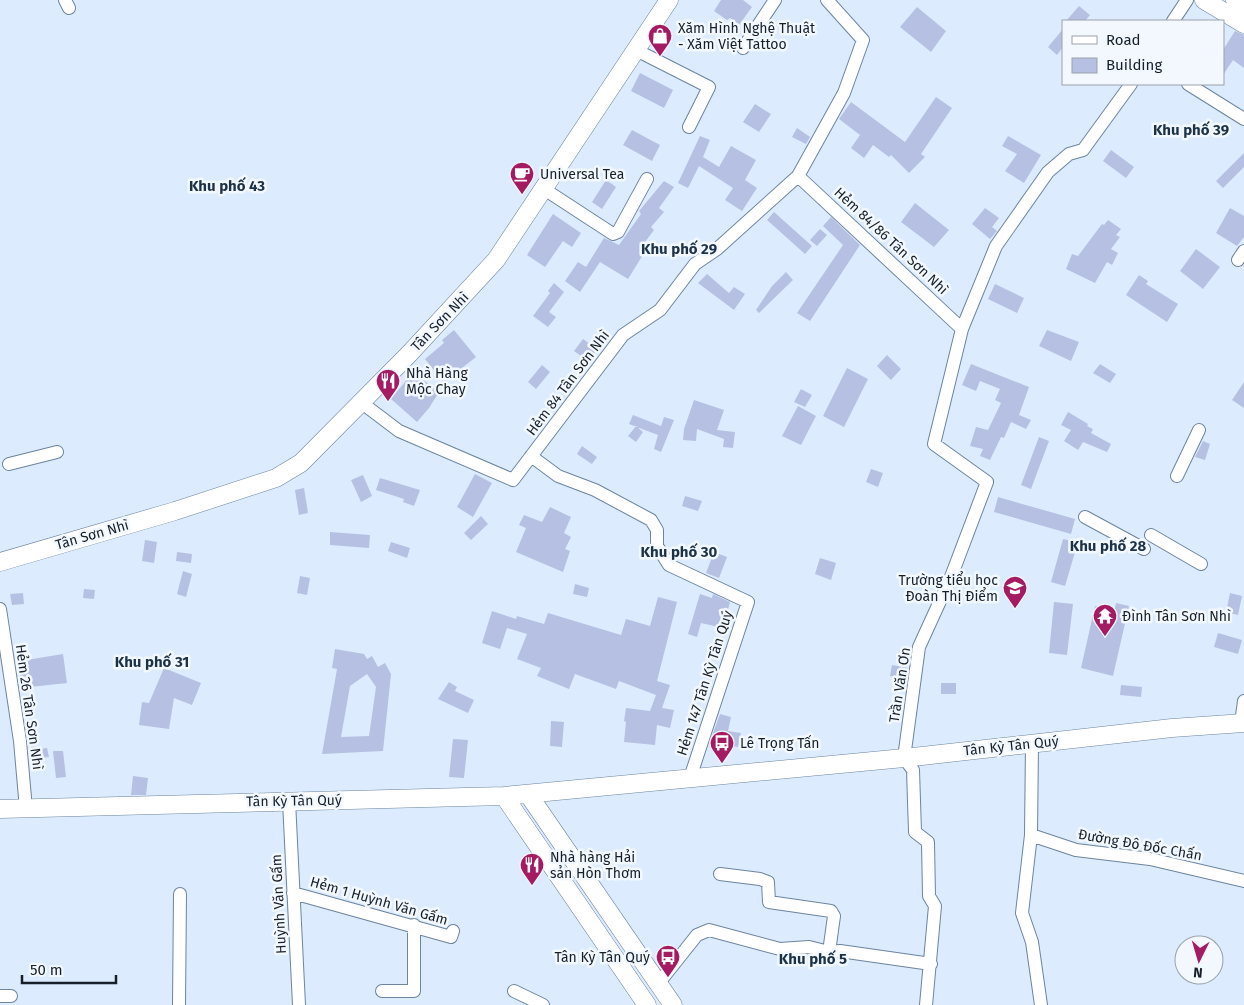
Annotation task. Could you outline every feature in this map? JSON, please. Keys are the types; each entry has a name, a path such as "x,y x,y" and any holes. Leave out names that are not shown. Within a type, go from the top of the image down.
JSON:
{"main road":[{"name":"Tân Sơn Nhì","path":"0,562 166,514 276,478 301,463 362,403 489,268 669,0"},
{"path":"1204,0 1244,24"},
{"path":"1235,0 1244,6"},
{"name":"Tân Kỳ Tân Quý","path":"0,809 504,796 904,758 1172,728 1242,723"},
{"path":"528,794 673,1005"},
{"path":"504,796 647,1005"}],"street":[{"path":"743,48 776,0"},
{"name":"Hẻm 84 Tân Sơn Nhì","path":"362,403 399,431 513,480 623,335 660,310 695,264 717,249 798,176 844,93 863,40 827,0"},
{"path":"1174,20 1187,0"},
{"path":"636,50 709,87 689,127"},
{"path":"962,329 996,246 1014,218 1048,172 1069,154 1083,150 1092,140 1130,85"},
{"path":"1190,85 1244,119"},
{"name":"Hẻm 84/86 Tân Sơn Nhì","path":"798,176 962,329"},
{"path":"544,188 613,234 618,232 647,179"},
{"name":"Trần Văn Ơn","path":"904,758 919,647 951,577 987,482 934,444 962,329"},
{"path":"1176,476 1199,430"},
{"path":"9,464 57,452"},
{"name":"Hẻm 147 Tân Kỳ Tân Quý","path":"531,456 558,476 595,490 651,520 658,530 657,546 669,566 748,602 690,778"},
{"path":"1084,517 1144,549"},
{"path":"1151,535 1201,564"},
{"name":"Hẻm 26 Tân Sơn Nhì","path":"0,609 20,741 26,809"},
{"path":"1242,723 1244,701"},
{"path":"1032,744 1031,835 1022,913 1032,942 1041,1005"},
{"path":"904,758 913,770 915,832 928,842 929,896 935,906 926,1005"},
{"name":"Huỳnh Văn Gấm","path":"289,801 299,1005"},
{"name":"Đường Đô Đốc Chấn","path":"1031,835 1076,850 1150,860 1244,881"},
{"path":"720,874 760,879 768,882 769,902 831,911 834,916 829,952"},
{"name":"Hẻm 1 Huỳnh Văn Gấm","path":"293,892 451,937 453,931"},
{"path":"179,1005 180,894"},
{"path":"382,991 414,991 414,925"},
{"path":"658,984 698,935 709,930 780,949 809,947 829,952 840,951 931,964"},
{"path":"514,991 543,1005"}],"building":[{"path":"721,0 743,0 752,7 739,25 730,18 727,20 714,11"},
{"path":"1079,6 1090,15 1086,20 1067,20"},
{"path":"917,7 946,31 931,52 900,27"},
{"path":"1062,30 1062,48 1057,55 1048,47"},
{"path":"1235,31 1244,35 1244,68 1233,60 1224,74 1224,48"},
{"path":"640,73 673,90 664,108 631,91"},
{"path":"936,97 952,108 921,154 925,157 909,173 891,155 889,157 873,145 864,158 851,148 860,135 839,119 851,102 905,142"},
{"path":"755,104 771,114 759,132 743,122"},
{"path":"797,128 810,137 806,144 792,137"},
{"path":"632,130 660,145 652,161 623,145"},
{"path":"700,136 710,140 703,157 719,167 731,146 756,160 745,180 757,188 742,211 725,200 733,188 699,166 688,188 678,183"},
{"path":"1008,136 1041,155 1024,183 1005,171 1017,154 1002,146"},
{"path":"1111,150 1134,167 1126,178 1103,161"},
{"path":"1244,153 1244,167 1223,188 1216,181"},
{"path":"606,180 616,187 602,209 592,202"},
{"path":"664,181 674,187 659,208 664,212 651,227 654,230 645,242 649,245 628,279 600,262 580,292 565,281 578,262 586,267 604,238 619,245 641,214 639,211"},
{"path":"915,203 949,230 934,247 901,222"},
{"path":"985,208 999,218 992,227 997,231 990,239 972,224"},
{"path":"1230,208 1244,216 1244,237 1237,246 1216,233"},
{"path":"774,212 812,246 805,254 767,220"},
{"path":"553,214 581,233 572,247 563,241 545,267 527,255"},
{"path":"831,217 860,245 810,321 797,313 843,245 823,226"},
{"path":"1108,220 1121,229 1116,235 1120,237 1111,249 1118,253 1112,265 1107,262 1095,283 1066,269 1072,254 1078,256 1102,224 1104,225"},
{"path":"820,229 827,235 817,246 810,240"},
{"path":"1196,249 1220,267 1203,289 1180,271"},
{"path":"786,272 793,280 759,313 756,310 772,286"},
{"path":"707,274 729,293 734,287 745,294 734,310 698,283"},
{"path":"1139,275 1148,281 1146,284 1178,304 1167,322 1126,295"},
{"path":"554,283 564,292 549,312 556,317 548,327 533,316 550,293 548,291"},
{"path":"995,284 1024,298 1017,313 988,299"},
{"path":"454,330 476,357 462,368 464,370 454,380 451,376 445,384 425,359 444,343 442,340"},
{"path":"1047,330 1079,342 1071,361 1039,346"},
{"path":"583,339 597,349 588,361 574,351"},
{"path":"887,355 901,369 891,380 877,366"},
{"path":"971,364 1029,387 1019,415 1031,420 1026,429 1011,422 1004,438 1001,437 990,460 980,456 983,449 970,446 976,427 988,430 1001,403 995,400 1000,389 980,381 976,391 962,385"},
{"path":"1100,364 1116,374 1110,383 1093,373"},
{"path":"542,365 550,372 536,389 528,382"},
{"path":"847,368 868,379 844,427 823,416"},
{"path":"413,372 439,392 417,422 391,399"},
{"path":"1244,382 1244,408 1232,400"},
{"path":"801,389 812,395 805,407 794,402"},
{"path":"694,400 724,410 717,430 735,432 733,448 723,447 724,439 697,429 696,441 683,440 684,429"},
{"path":"798,406 816,416 801,445 782,436"},
{"path":"1068,412 1088,424 1087,426 1093,429 1091,433 1111,444 1107,452 1083,442 1078,450 1064,441 1071,430 1061,425"},
{"path":"633,415 661,426 664,417 674,420 661,452 654,449 658,435 629,424"},
{"path":"636,426 643,432 636,442 628,436"},
{"path":"1039,437 1049,441 1031,489 1021,485"},
{"path":"1203,441 1210,444 1205,460 1195,457"},
{"path":"582,446 597,457 592,464 577,454"},
{"path":"871,469 883,473 878,487 866,482"},
{"path":"475,474 492,483 473,517 457,507"},
{"path":"363,475 372,496 361,502 351,480"},
{"path":"380,478 420,490 414,506 403,502 404,499 376,490"},
{"path":"304,488 308,513 299,515 295,490"},
{"path":"685,496 702,501 698,511 682,506"},
{"path":"998,497 1075,519 1071,534 994,512"},
{"path":"550,507 571,517 564,533 571,537 565,549 570,551 563,572 516,552 526,528 519,525 524,515 542,522"},
{"path":"481,516 488,524 471,540 464,533"},
{"path":"330,532 370,535 369,548 330,545"},
{"path":"1063,539 1078,542 1065,586 1051,582"},
{"path":"145,540 157,542 154,563 142,561"},
{"path":"391,542 410,548 407,558 388,551"},
{"path":"177,552 192,554 191,563 176,561"},
{"path":"714,552 727,557 719,578 706,573"},
{"path":"820,558 836,563 831,580 815,574"},
{"path":"183,571 192,574 186,597 177,594"},
{"path":"300,576 310,578 307,595 297,593"},
{"path":"575,584 589,588 587,597 573,594"},
{"path":"84,589 95,590 94,599 83,598"},
{"path":"23,593 24,604 12,605 10,594"},
{"path":"1230,593 1242,596 1238,615 1226,612"},
{"path":"700,594 712,598 713,594 730,602 723,628 701,623 697,637 688,634"},
{"path":"658,597 677,602 657,681 670,685 662,708 674,710 670,728 657,725 655,745 624,742 626,722 624,721 626,708 650,711 656,695 619,681 616,689 575,674 569,689 537,676 541,668 517,659 527,634 507,628 500,649 482,643 492,611 516,619 517,616 544,624 548,613 621,635 626,619 650,626"},
{"path":"1054,602 1073,604 1067,655 1049,653"},
{"name":"Đình Tân Sơn Nhì","path":"1116,603 1129,606 1113,676 1081,668 1095,606 1115,608"},
{"path":"1218,633 1242,640 1238,654 1214,647"},
{"path":"335,649 364,654 367,659 372,656 378,667 385,663 391,674 383,751 322,754 337,669 332,668","holes":["367,674 376,687 369,736 341,737 350,686"]},
{"path":"63,654 67,683 21,688 19,674 28,673 26,660"},
{"path":"892,665 908,668 906,679 890,676"},
{"path":"164,668 201,683 192,705 174,698 169,729 139,725 142,702 149,703"},
{"path":"449,682 457,687 455,691 474,700 468,713 438,699"},
{"path":"941,683 956,683 956,694 941,694"},
{"path":"1121,685 1142,687 1141,697 1120,695"},
{"path":"720,714 731,717 728,731 741,733 738,747 716,743 717,737 712,736"},
{"path":"551,721 564,722 562,747 550,746"},
{"path":"453,739 468,740 464,778 449,777"},
{"path":"47,748 49,757 32,759 30,750"},
{"path":"53,751 63,751 66,777 56,778"},
{"path":"133,776 148,778 146,795 131,795"}],"place":[{"name":"Xăm Hình Nghệ Thuật - Xăm Việt Tattoo","path":"660,57"},
{"name":"Universal Tea","path":"522,195"},
{"name":"Nhà Hàng Mộc Chay","path":"388,402"},
{"name":"Trường tiểu học Đoàn Thị Điểm","path":"1015,609"},
{"name":"Đình Tân Sơn Nhì","path":"1105,637"},
{"name":"Lê Trọng Tấn","path":"722,764"},
{"name":"Nhà hàng Hải sản Hòn Thơm","path":"532,886"},
{"name":"Tân Kỳ Tân Quý","path":"668,978"}],"district":[{"name":"Khu phố 39","path":"1191,130"},
{"name":"Khu phố 43","path":"227,186"},
{"name":"Khu phố 29","path":"679,249"},
{"name":"Khu phố 28","path":"1108,546"},
{"name":"Khu phố 30","path":"679,552"},
{"name":"Khu phố 31","path":"152,662"},
{"name":"Khu phố 5","path":"813,959"}]}
